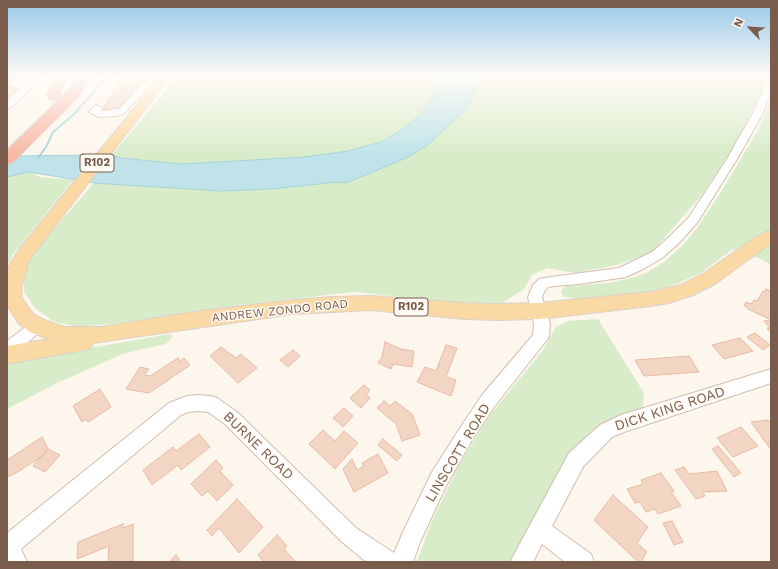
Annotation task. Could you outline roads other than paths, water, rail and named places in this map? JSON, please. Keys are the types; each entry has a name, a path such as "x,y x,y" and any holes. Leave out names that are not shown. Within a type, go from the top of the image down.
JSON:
{"highway":[{"path":"7,140 46,104"},
{"path":"7,159 64,104"}],"main road":[{"name":"R102","path":"37,326 26,319 13,299 12,287 19,264 26,252 143,104"},
{"name":"ANDREW ZONDO ROAD","path":"37,326 49,331 65,334 101,335 207,318 293,307 332,304 371,303 465,311 539,311 651,299 669,296 709,279 760,242 771,236"},
{"path":"7,355 66,346 101,335"}],"street":[{"path":"96,108 94,111 95,113 117,113 122,111 129,104"},
{"name":"LINSCOTT ROAD","path":"402,562 410,539 439,479 466,434 488,401 541,337 542,324 535,297 538,289 544,283 621,273 638,266 657,255 693,220 732,159 762,104"},
{"path":"7,350 37,326"},
{"name":"DICK KING ROAD","path":"521,562 576,460 606,431 621,424 771,376"},
{"name":"BURNE ROAD","path":"10,552 175,409 186,404 198,403 211,404 231,418 349,535 388,562"},
{"path":"539,529 583,562"}],"water":[{"path":"430,104 470,104 469,107 425,147 406,158 346,183 337,182 272,189 222,191 94,183 29,172 7,177 7,156 95,155 98,152 122,158 181,164 305,157 348,151 381,142 397,133 418,117"}],"waterway":[{"path":"38,158 46,147 53,132 73,115 83,104"}]}
